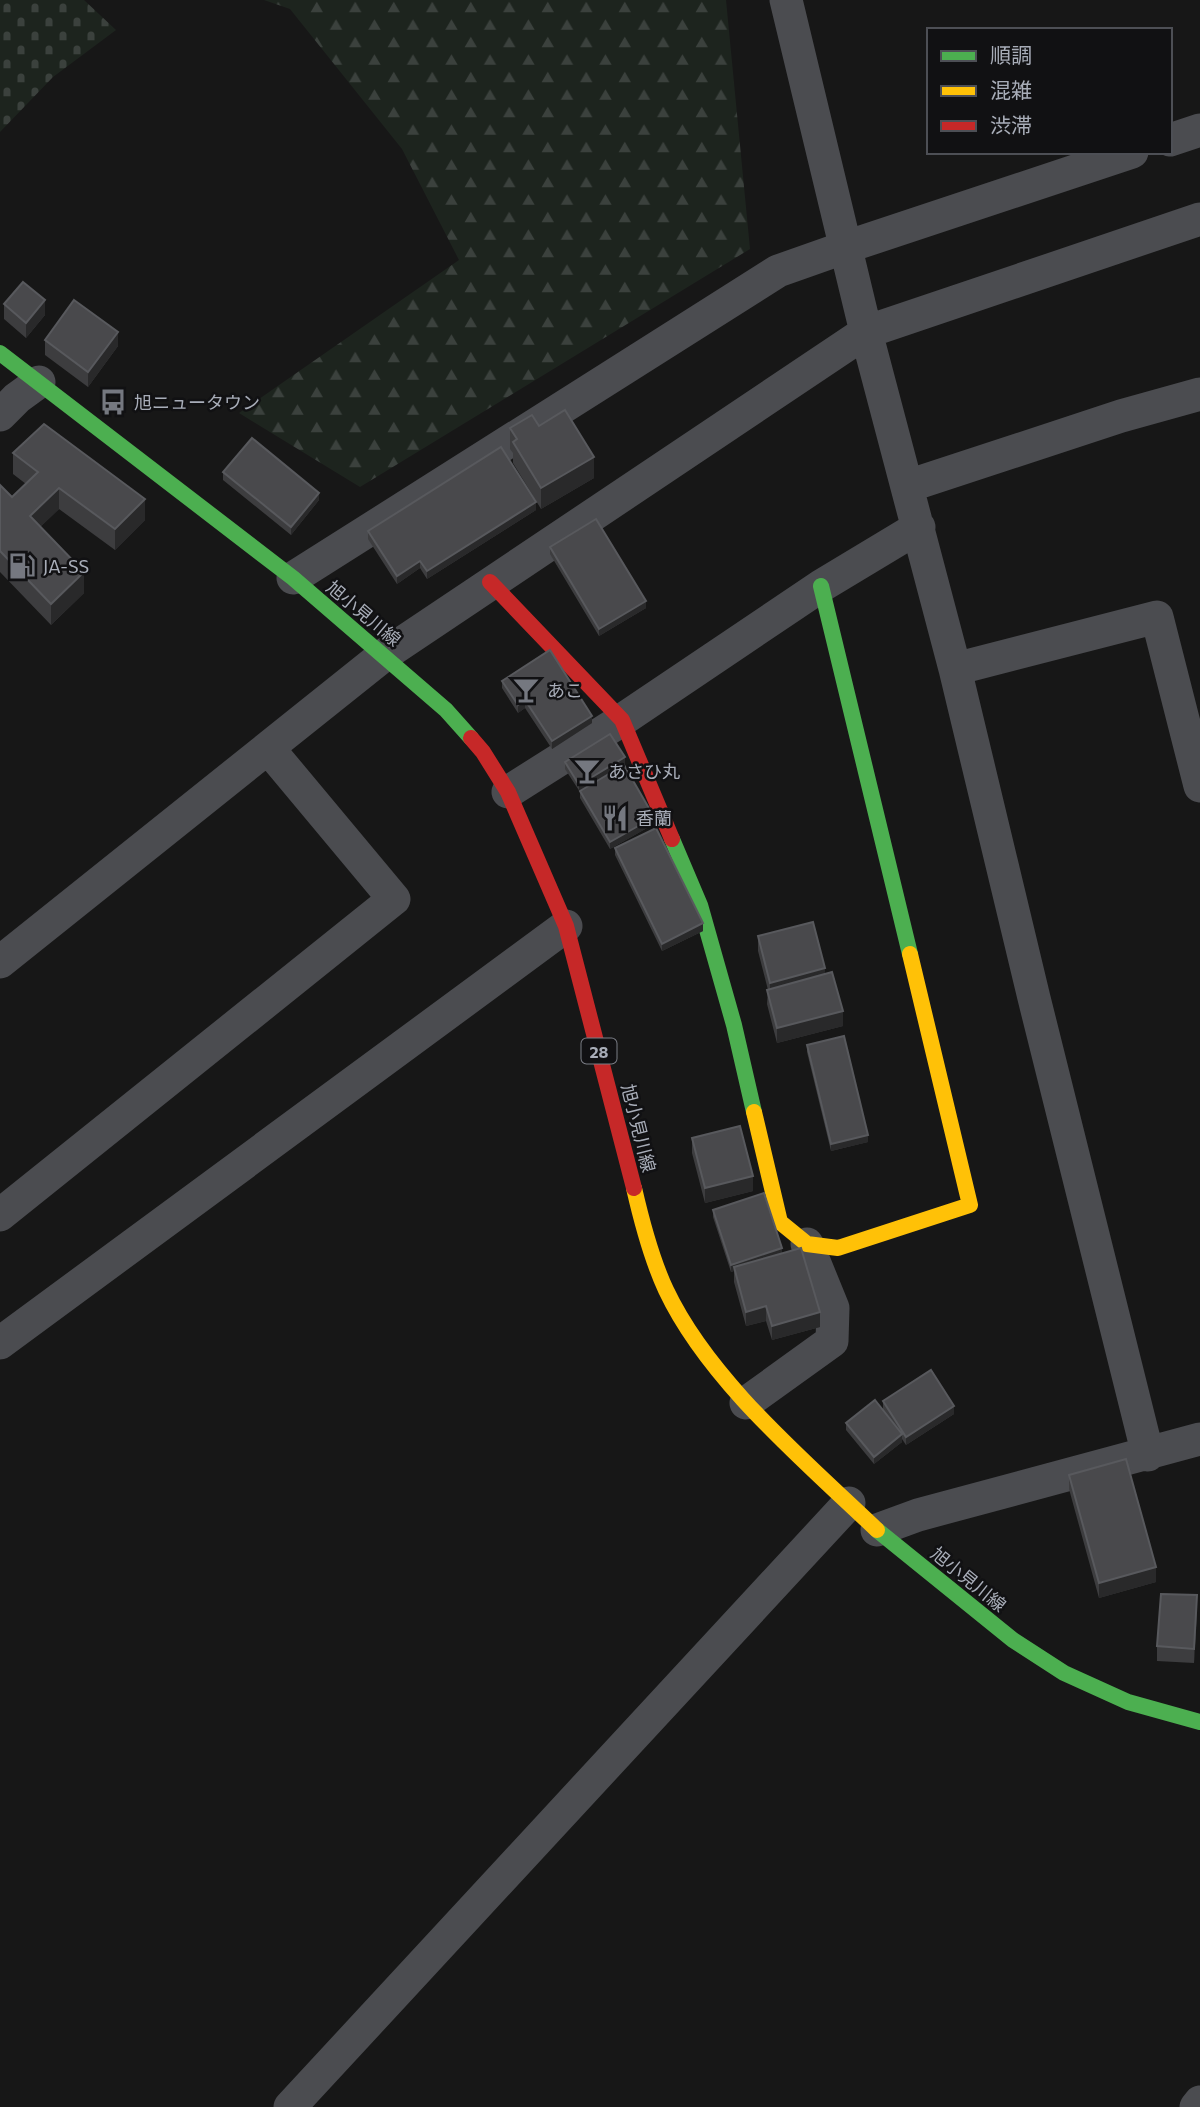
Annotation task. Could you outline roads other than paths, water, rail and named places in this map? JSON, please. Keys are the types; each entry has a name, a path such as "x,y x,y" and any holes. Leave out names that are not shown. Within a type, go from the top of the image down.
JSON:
{"main road":[{"name":"旭小見川線","path":"0,353 293,578 446,710 483,752 508,792 566,926 644,1229 666,1290 692,1336 746,1403 877,1530 1013,1640 1064,1673 1128,1702 1200,1722"},
{"path":"490,582 622,720 700,905 734,1025 780,1222 807,1244 838,1248 970,1205 821,586"}],"street":[{"path":"786,0 866,332 955,669 1034,999 1149,1455"},
{"path":"1172,139 1200,130"},
{"path":"293,578 778,271 1126,154"},
{"path":"0,962 384,655 866,332 1200,219"},
{"path":"0,415 38,382"},
{"path":"908,486 1121,416 1200,394"},
{"path":"508,792 622,720 821,586 919,527"},
{"path":"955,669 1157,617 1200,786"},
{"path":"0,1215 394,899 268,748"},
{"path":"0,1343 566,926"},
{"path":"746,1403 832,1341 833,1308 807,1244"},
{"path":"877,1530 918,1516 1200,1439"},
{"path":"290,2107 849,1503"},
{"path":"1196,2107 1200,2102"}],"place":[{"name":"旭ニュータウン","path":"113,402"},
{"name":"JA-SS","path":"22,566"},
{"name":"あこ","path":"526,690"},
{"name":"あさひ丸","path":"587,771"},
{"name":"香蘭","path":"615,818"}]}
